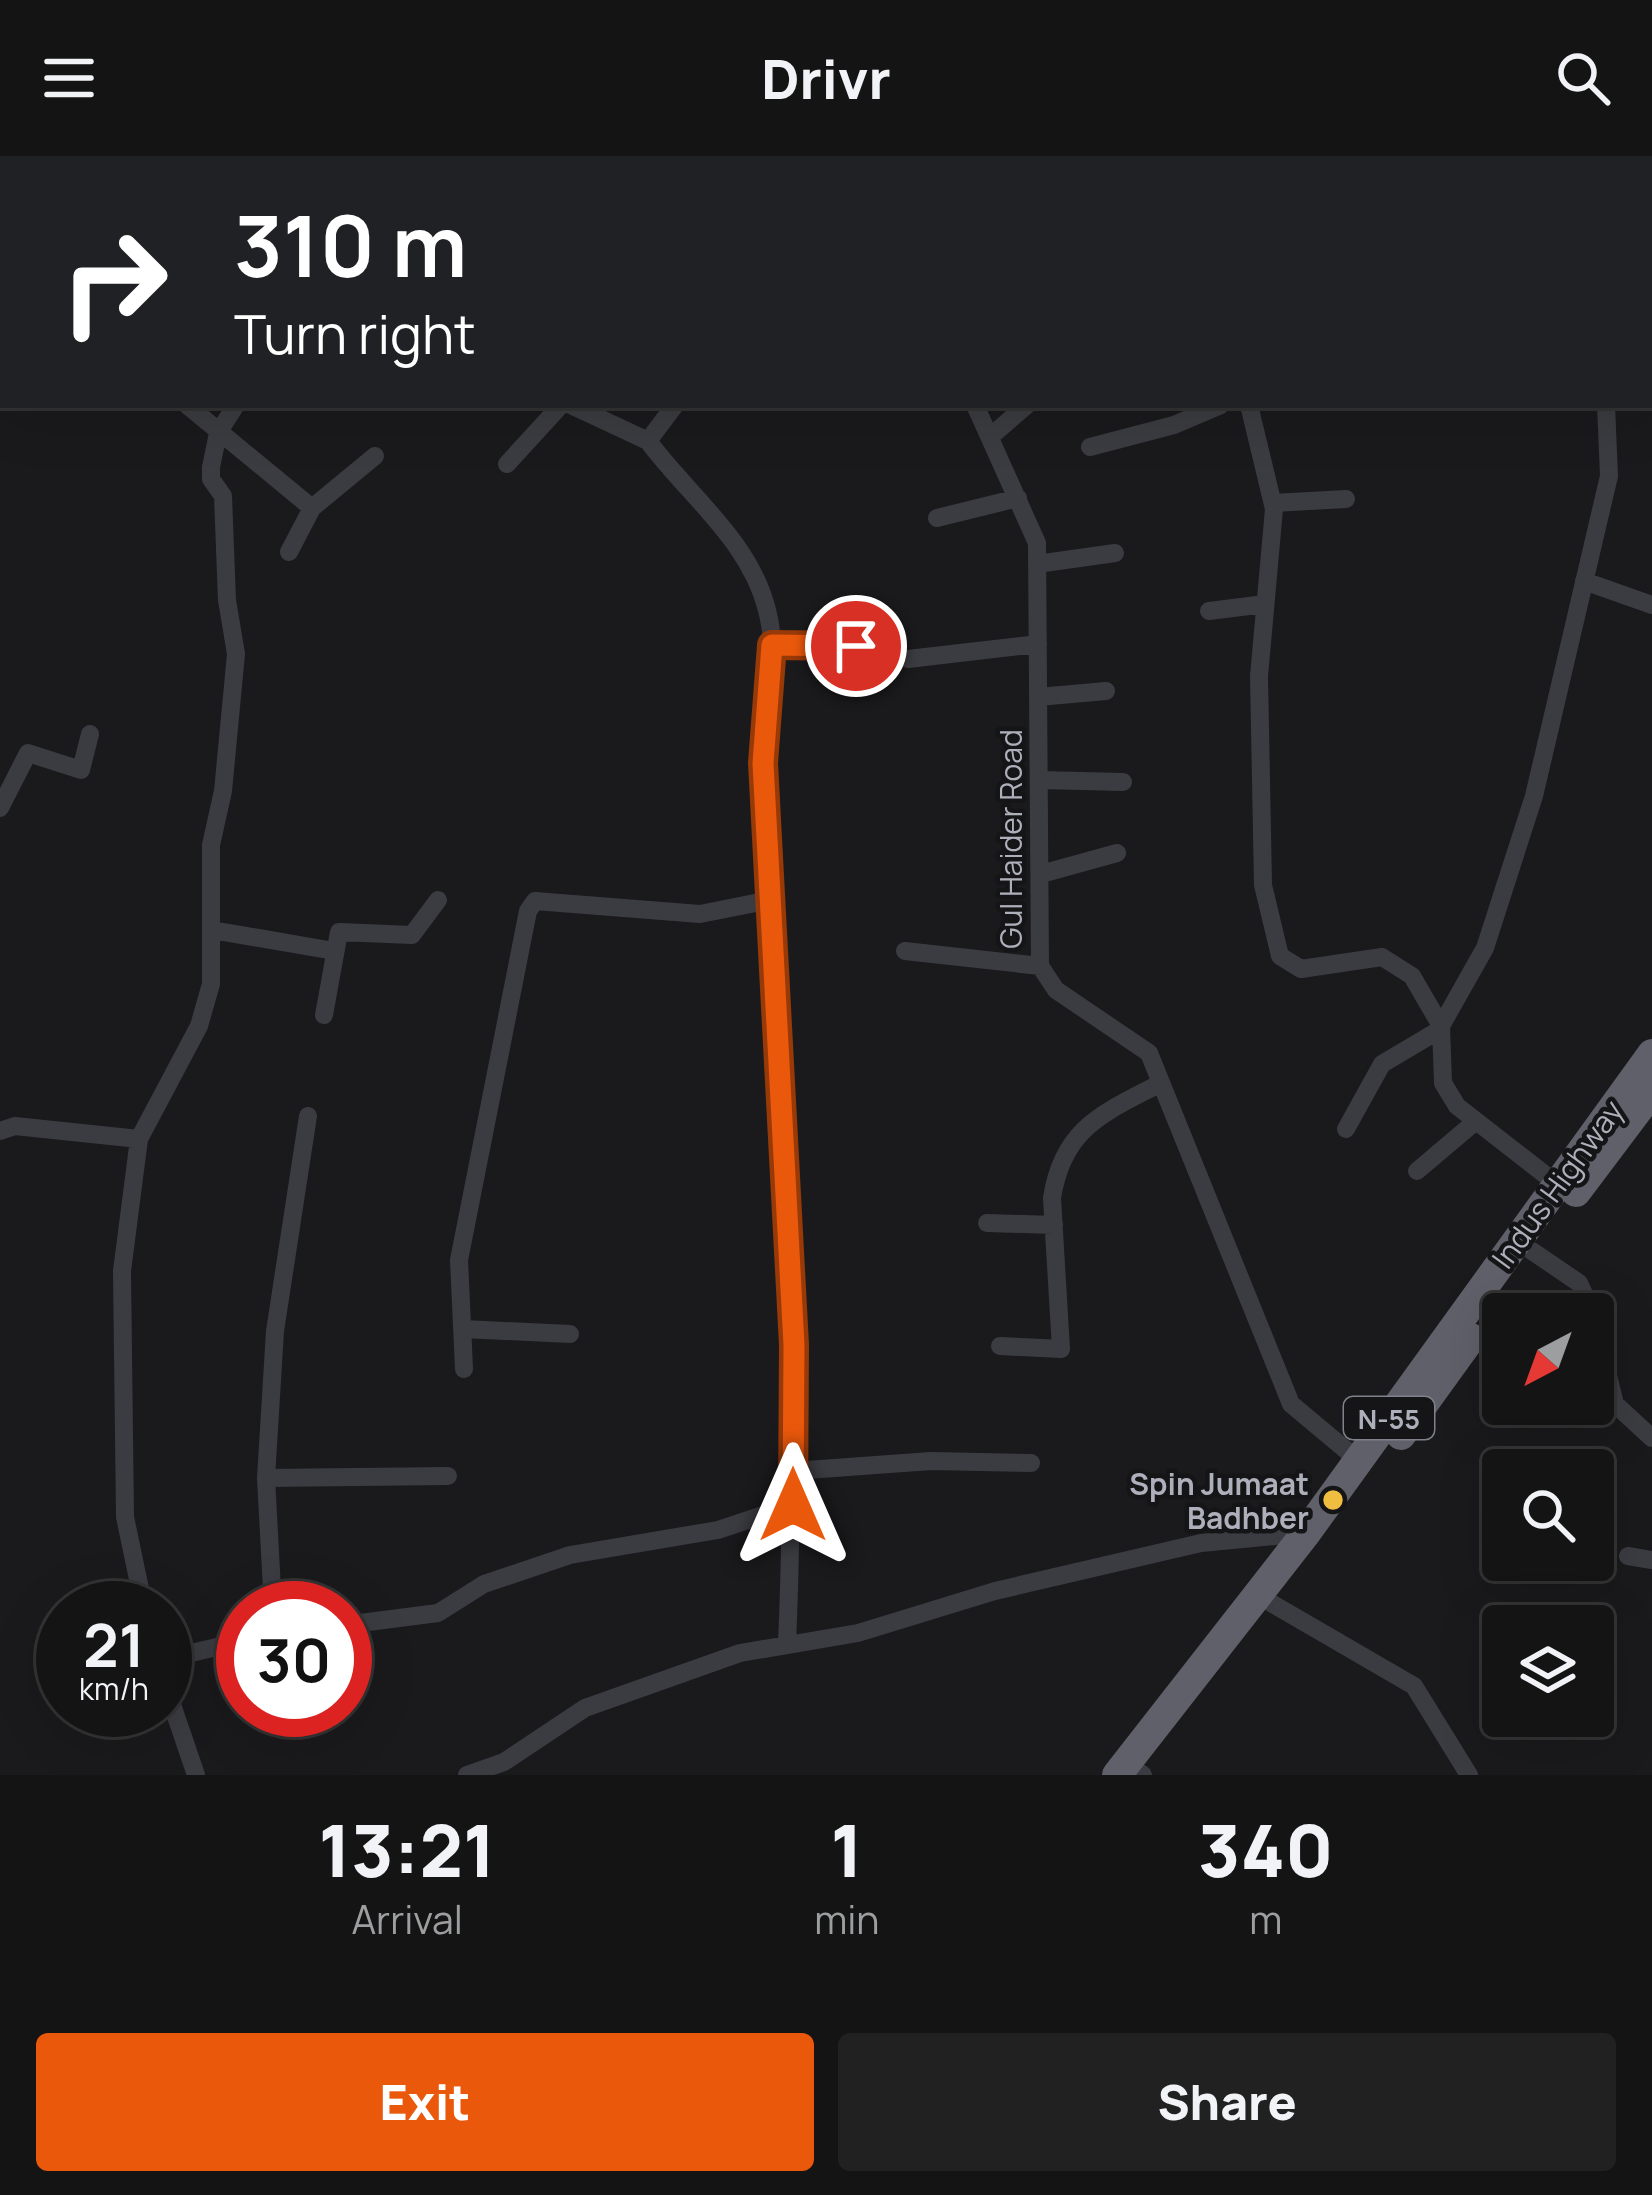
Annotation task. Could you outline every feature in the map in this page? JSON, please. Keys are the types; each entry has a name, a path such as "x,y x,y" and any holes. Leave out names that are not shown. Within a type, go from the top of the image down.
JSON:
{"highway":[{"name":"Indus Highway","path":"1134,1774 1652,1054"},
{"name":"N-55","path":"1134,1774 1436,1389 1652,1091"}],"street":[{"path":"190,408 312,508"},
{"path":"138,1581 124,1517 122,1271 139,1139 200,1026 211,984 212,845 236,654 227,600 223,496 212,479 218,433 234,408"},
{"path":"507,464 558,408"},
{"path":"648,441 673,408"},
{"name":"Gul Haider Road","path":"977,408 1036,543 1040,966 1056,990 1149,1053 1291,1404 1358,1460"},
{"path":"991,436 1024,408"},
{"path":"1090,447 1174,425 1214,408"},
{"path":"1252,408 1273,503 1259,676 1263,885 1280,956 1301,969 1382,957 1412,976 1441,1028 1443,1083 1457,1106 1557,1184"},
{"path":"1346,1129 1382,1064 1441,1028 1485,948 1527,818 1609,476 1606,408"},
{"path":"607,412 648,441 739,548 767,608 772,645 763,763 794,1345 787,1644"},
{"path":"290,552 312,508 375,456"},
{"path":"938,518 1018,498"},
{"path":"1273,503 1346,499"},
{"path":"1037,564 1115,553"},
{"path":"1584,580 1652,604"},
{"path":"1209,611 1265,604"},
{"path":"772,645 903,653 1038,644"},
{"path":"1038,697 1106,691"},
{"path":"0,808 28,753 81,770 90,734"},
{"path":"1040,780 1123,782"},
{"path":"1041,874 1117,853"},
{"path":"324,1015 334,951 343,929 420,932 438,900"},
{"path":"464,1369 460,1260 528,911 536,901 700,914 770,900"},
{"path":"212,930 334,951"},
{"path":"905,951 1040,966"},
{"path":"1000,1346 1057,1350 1063,1344 1054,1225 1056,1174 1084,1124 1161,1083"},
{"path":"272,1581 266,1478 275,1331 308,1116"},
{"path":"1418,1172 1476,1121"},
{"path":"0,1131 15,1126 139,1139"},
{"path":"987,1223 1054,1225"},
{"path":"1532,1251 1579,1283 1583,1293"},
{"path":"463,1329 570,1334"},
{"path":"1614,1400 1652,1438"},
{"path":"794,1472 932,1461 1031,1463"},
{"path":"266,1478 448,1476"},
{"path":"372,1622 438,1613 484,1584 569,1556 718,1530 793,1505"},
{"path":"467,1775 504,1762 585,1708 740,1653 858,1634 995,1592 1201,1543 1306,1534"},
{"path":"1628,1556 1652,1560"},
{"path":"1271,1603 1414,1686 1469,1775"},
{"path":"183,1737 196,1775"}],"place":[{"name":"Spin Jumaat Badhber","path":"1333,1500"}],"route":[{"path":"793,1505 794,1345 763,763 772,645 856,646"}]}
